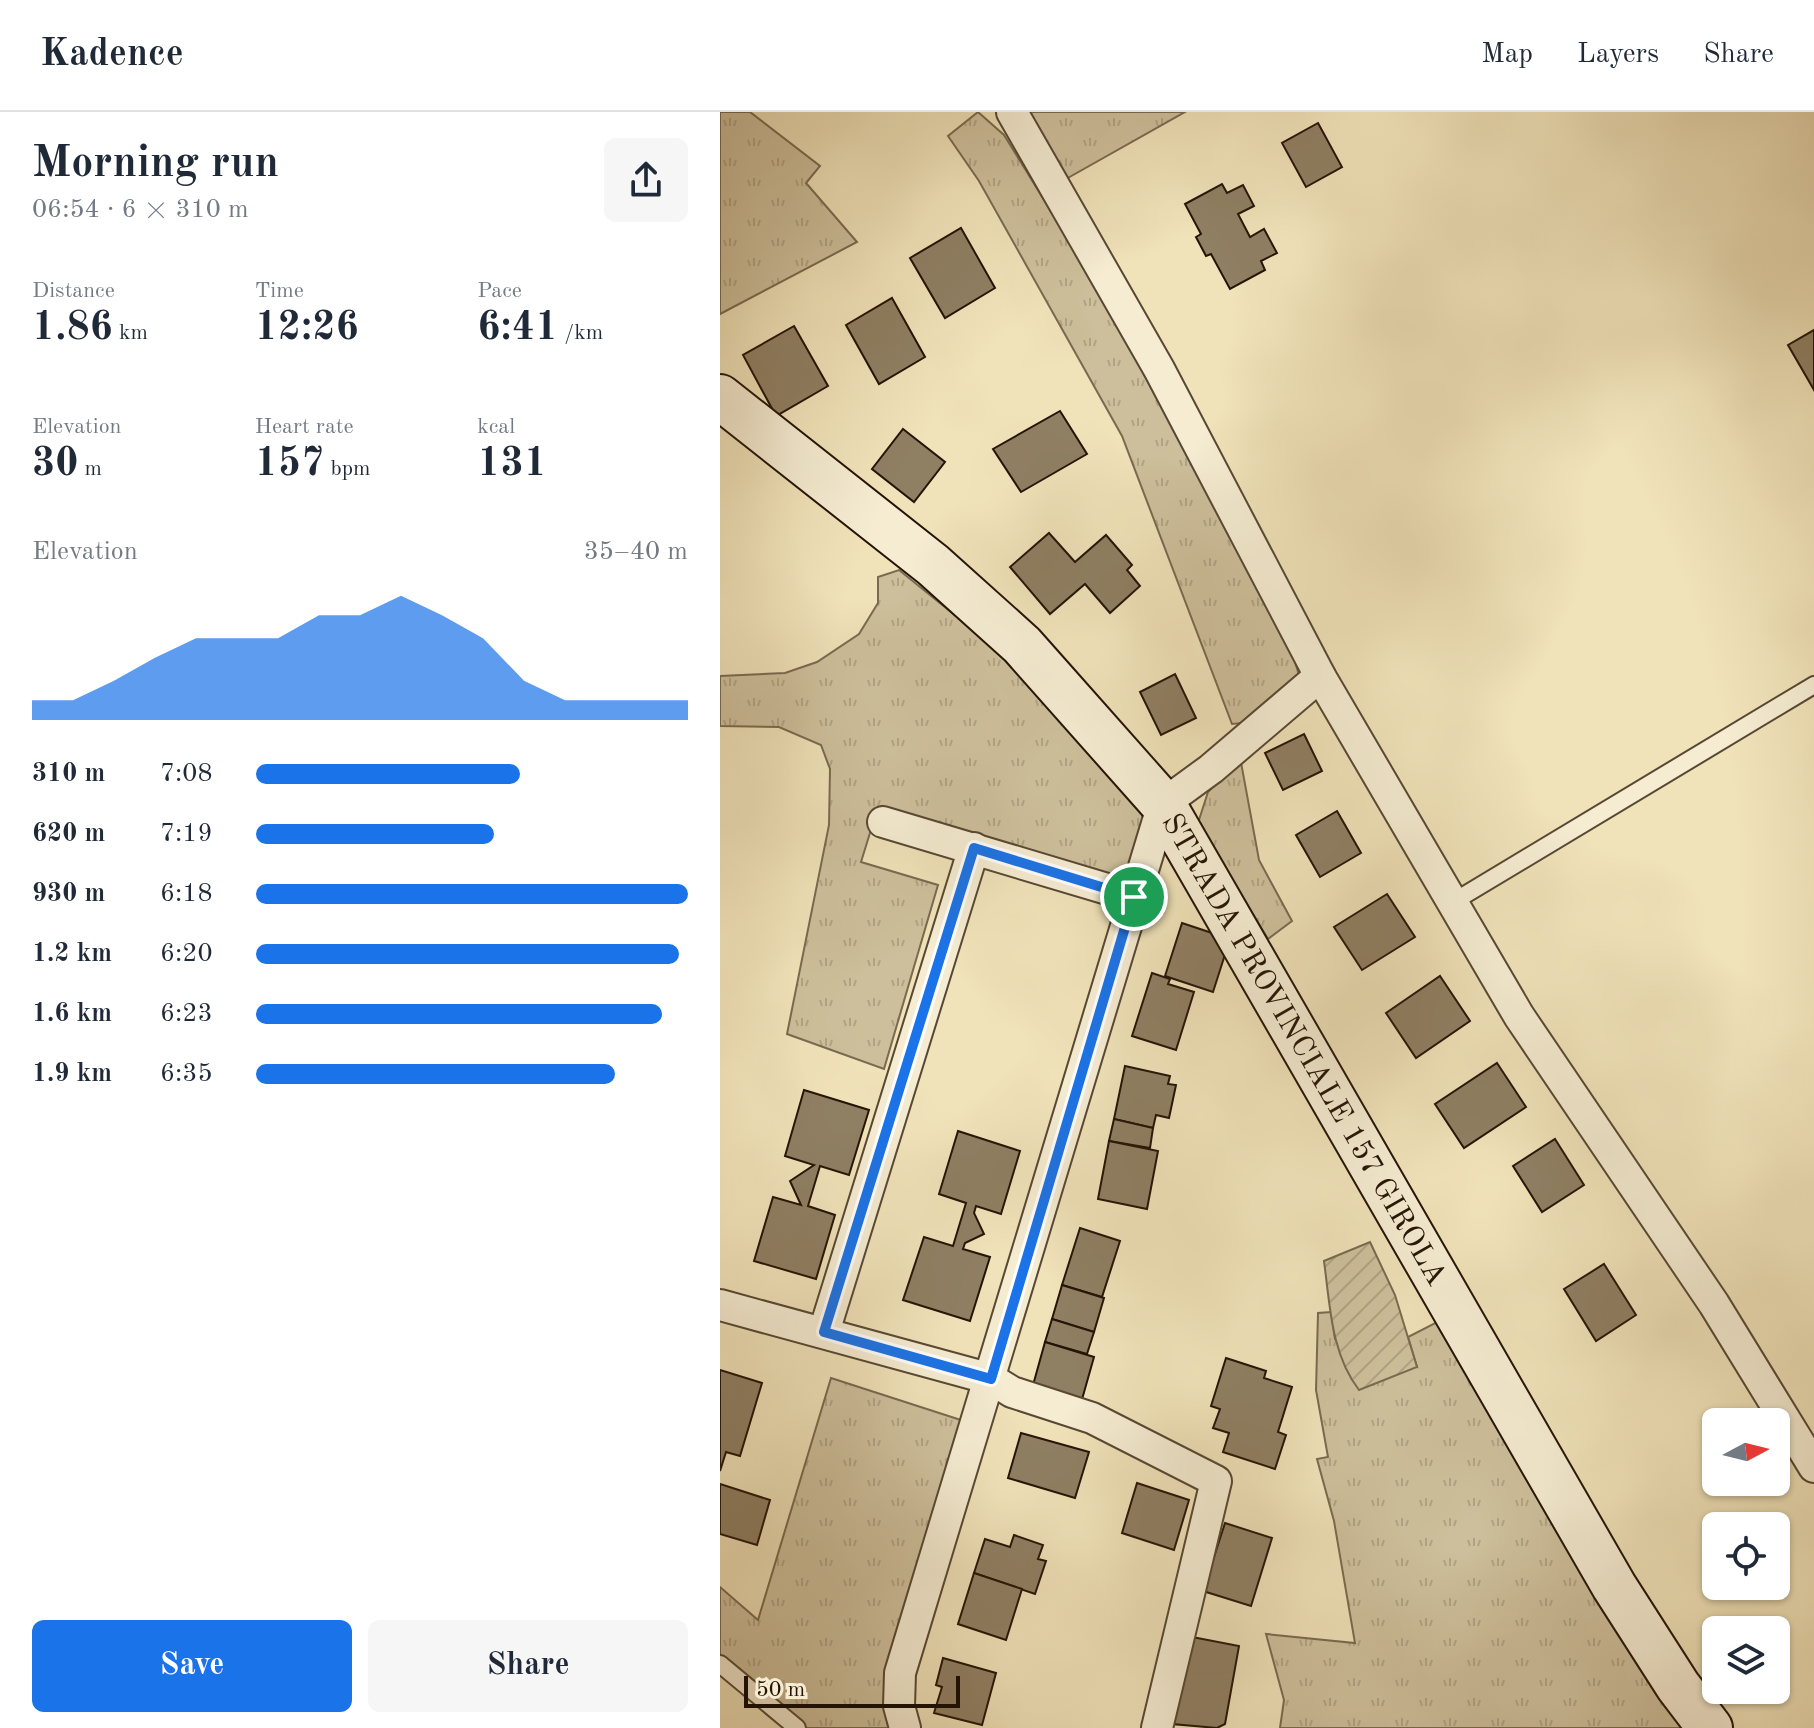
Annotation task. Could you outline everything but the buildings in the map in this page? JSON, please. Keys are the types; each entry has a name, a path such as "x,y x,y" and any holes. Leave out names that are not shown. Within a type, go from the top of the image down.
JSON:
{"main road":[{"name":"STRADA PROVINCIALE 157 GIROLA","path":"720,397 933,565 1022,645 1163,804 1614,1586 1678,1686 1710,1728"}],"street":[{"path":"1012,112 1159,369 1320,676 1519,1016 1714,1304 1814,1467"},
{"path":"905,1728 899,1706 900,1673 1163,804 1211,769 1320,676"},
{"path":"883,822 1134,897"},
{"path":"824,1332 974,848"},
{"path":"720,1305 991,1379 1012,1392 1092,1418 1216,1481 1157,1728"}],"lane":[{"path":"1453,902 1814,685"},
{"path":"720,1664 797,1728"}],"green space":[{"path":"720,112 750,112 820,166 806,183 857,242 720,314"},
{"path":"978,112 1004,135 1091,276 1290,645 1299,675 1243,723 1232,724 1122,436 979,181 948,136"},
{"path":"1024,112 1185,112 1066,179"},
{"path":"899,570 998,650 1145,813 1134,885 878,807 861,862 938,885 884,1069 787,1034 829,825 830,769 821,745 779,727 720,726 720,676 785,673 817,662 859,634 878,603 878,577"},
{"path":"1240,757 1259,860 1292,921 1268,939 1198,823 1208,792"},
{"path":"1370,1242 1395,1295 1417,1367 1359,1390 1337,1345 1324,1261"},
{"path":"1331,1312 1335,1339 1417,1367 1408,1337 1445,1318 1686,1728 1280,1728 1284,1700 1266,1634 1355,1643 1334,1521 1317,1459 1328,1457 1316,1390 1318,1313"},
{"path":"831,1378 970,1423 896,1728 805,1728 720,1655 720,1587 758,1620"}],"route":[{"path":"974,848 1134,897 991,1379 824,1332 974,848"}]}
